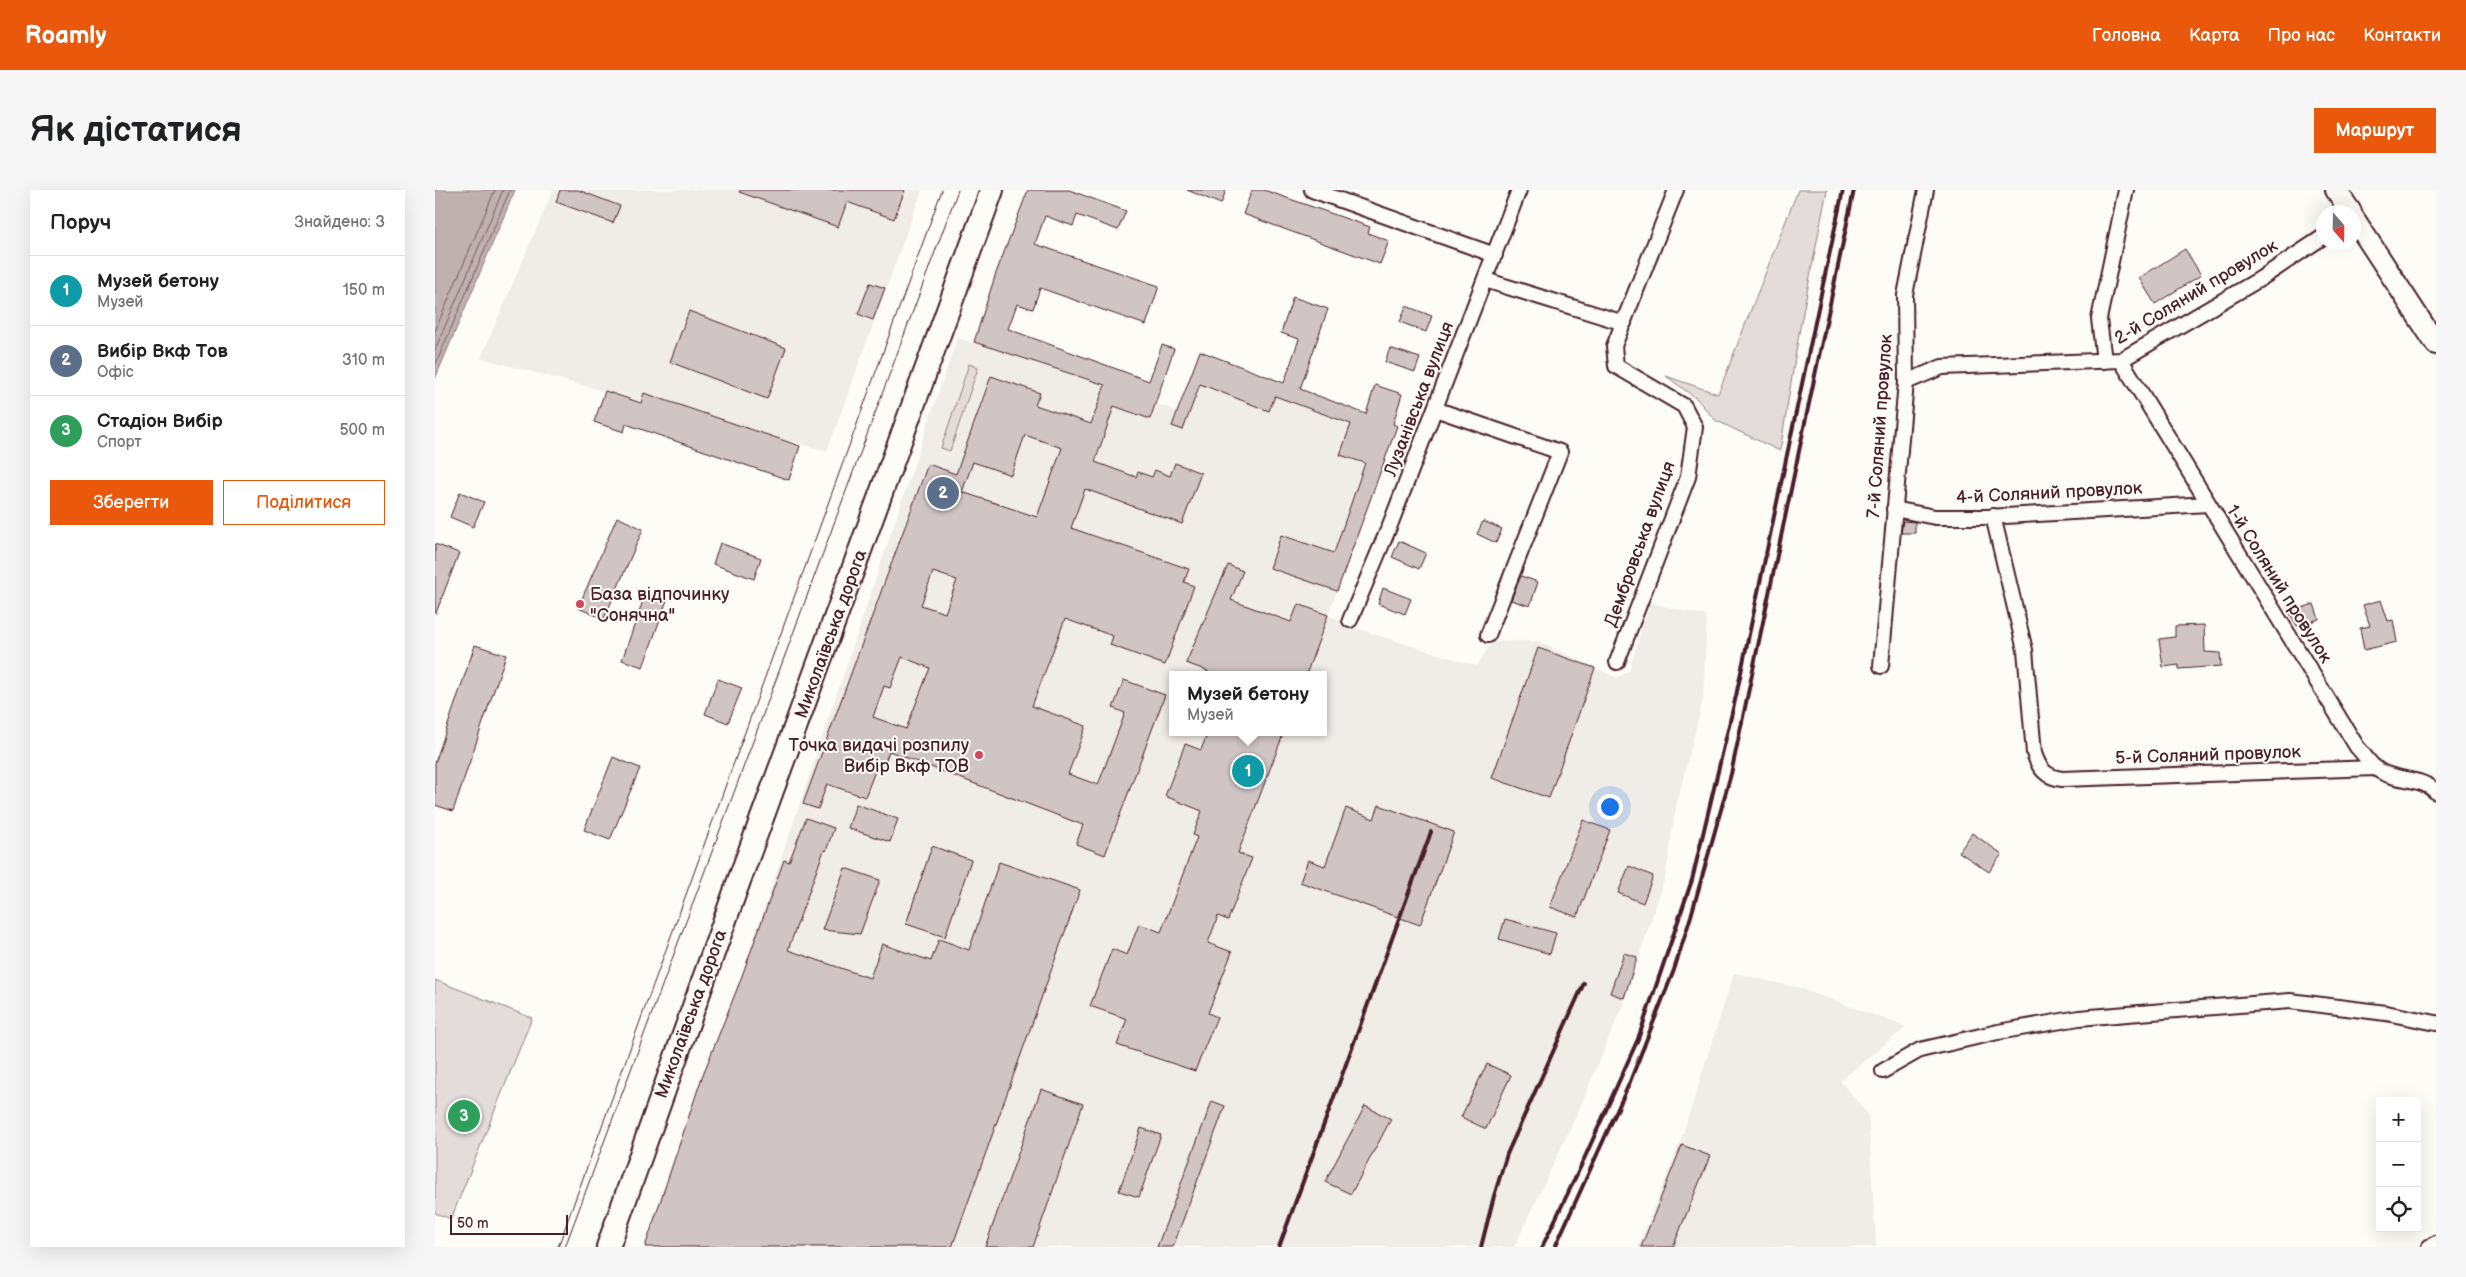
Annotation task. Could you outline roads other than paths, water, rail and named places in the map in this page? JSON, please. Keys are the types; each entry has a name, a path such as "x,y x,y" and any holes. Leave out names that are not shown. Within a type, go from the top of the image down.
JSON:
{"main road":[{"name":"Миколаївська дорога","path":"609,1247 737,889 992,190"},
{"path":"2337,190 2347,205"},
{"path":"2361,228 2436,344"}],"street":[{"path":"1312,190 1495,256"},
{"name":"Лузанівська вулиця","path":"1350,620 1391,525 1519,190"},
{"name":"Дембровська вулиця","path":"1617,662 1688,477 1695,427 1684,406 1615,366 1615,346 1676,190"},
{"name":"7-й Соляний провулок","path":"1881,666 1906,382 1905,295 1925,190"},
{"path":"2104,361 2099,319 2125,190"},
{"name":"2-й Соляний провулок","path":"1906,382 1941,366 2121,360 2260,279 2316,243"},
{"path":"1485,280 1624,324"},
{"name":"1-й Соляний провулок","path":"2121,360 2207,504 2357,747 2376,768 2393,776 2425,784 2436,792"},
{"path":"1435,409 1560,452 1488,635"},
{"name":"4-й Соляний провулок","path":"1894,509 1935,517 1993,516 2207,504"},
{"name":"5-й Соляний провулок","path":"1993,516 2025,650 2034,754 2043,771 2051,777 2062,779 2376,768"},
{"path":"1883,1071 1920,1050 1998,1032 2079,1018 2290,1001 2436,1023"},
{"path":"2429,1247 2436,1243"}],"water":[{"path":"435,190 515,190 435,379"}],"tram line":[{"path":"558,1247 942,190"},
{"path":"565,1247 958,190"}],"railway":[{"path":"1542,1247 1638,1039 1692,880 1736,696 1843,190"},
{"path":"1555,1247 1629,1084 1674,970 1691,916 1731,774 1854,190"},
{"path":"1279,1247 1431,832"},
{"path":"1481,1247 1507,1154 1584,983"}],"place":[{"name":"Вибір Вкф Тов","path":"943,493"},
{"name":"База відпочинку \"Сонячна\"","path":"580,604"},
{"name":"Точка видачі розпилу Вибір Вкф ТОВ","path":"979,755"},
{"name":"Музей бетону","path":"1248,771"},
{"name":"Стадіон Вибір","path":"464,1116"}]}
